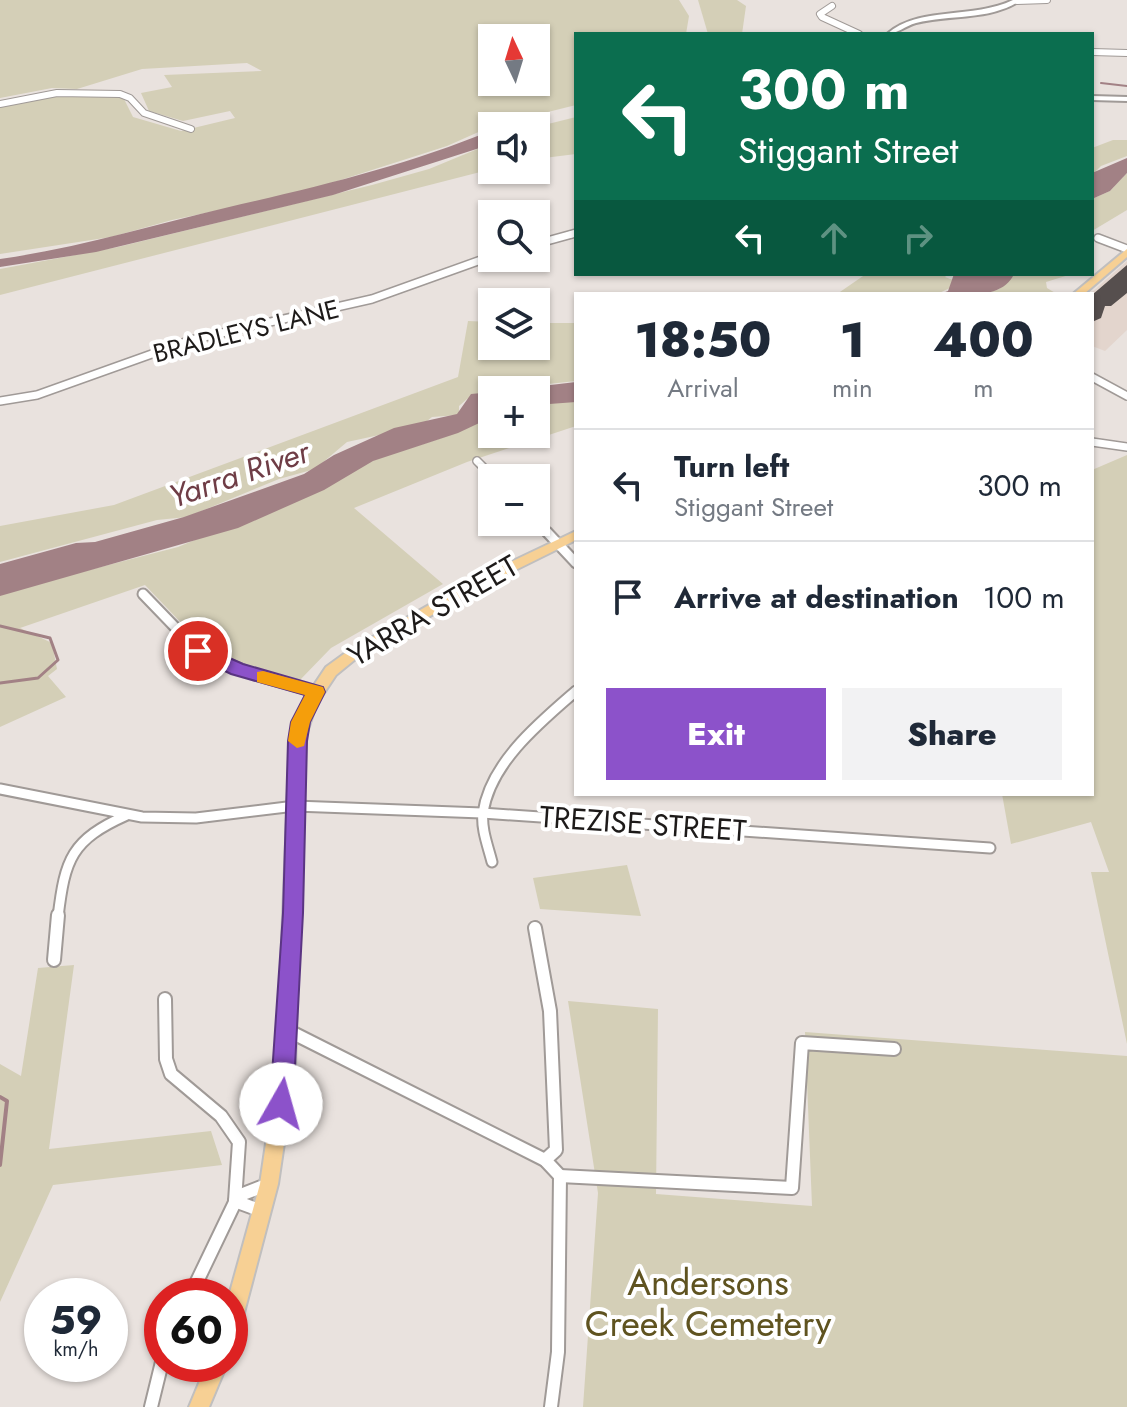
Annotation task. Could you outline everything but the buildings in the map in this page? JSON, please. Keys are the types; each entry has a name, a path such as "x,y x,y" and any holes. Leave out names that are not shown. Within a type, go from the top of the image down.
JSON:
{"main road":[{"path":"894,32 913,21 978,16 1006,8 1018,0"},
{"path":"1094,98 1127,99"},
{"path":"1080,292 1127,250"},
{"name":"YARRA STREET","path":"244,1278 269,1184 286,1069 300,722 331,671 374,640 574,536"},
{"path":"199,1407 211,1382"},
{"path":"209,1407 215,1382"}],"street":[{"path":"1018,0 1047,0"},
{"path":"832,6 820,14 822,17 855,32"},
{"path":"1094,52 1127,53"},
{"path":"0,104 57,93 90,91 120,94 130,98 144,113 191,129"},
{"path":"550,240 574,234"},
{"path":"1098,238 1127,250"},
{"name":"BRADLEYS LANE","path":"0,401 37,395 191,340 252,329 372,299 478,261"},
{"path":"1094,378 1127,396"},
{"path":"1094,442 1127,447"},
{"path":"477,461 480,464"},
{"path":"550,533 574,561"},
{"path":"143,594 198,651 244,671 316,692"},
{"path":"492,862 482,813 500,773 523,742 574,693"},
{"name":"TREZISE STREET","path":"0,789 127,815 196,818 295,806 482,813 990,848"},
{"path":"54,960 56,927 71,854 86,837 127,815"},
{"path":"535,928 550,1011 556,1150 545,1160"},
{"path":"165,999 166,1059 171,1074 221,1116 239,1142 241,1159 235,1201"},
{"path":"287,1030 545,1160 560,1176 558,1352 551,1407"},
{"path":"560,1176 792,1188 802,1043 894,1049"},
{"path":"199,1278 235,1201 242,1193 269,1184"},
{"path":"235,1201 263,1211"},
{"path":"151,1407 157,1382"}],"shaded area":[{"path":"478,136 478,148 333,195 96,252 0,267 0,259 85,243 327,184"},
{"path":"1127,158 1127,173 1110,191 1094,198 1094,172"},
{"path":"1127,261 1127,330 1105,351 1094,347 1092,292"},
{"path":"953,276 1012,276 992,292 945,292"},
{"path":"574,382 574,402 550,404 550,385"},
{"path":"478,393 478,424 373,461 324,490 238,528 0,596 0,564 184,517 304,474 334,455 394,428 457,414 471,394"}],"green space":[{"path":"0,0 679,0 689,16 686,32 574,32 574,106 548,112 478,112 478,132 447,146 297,194 172,220 111,237 0,254 0,106 52,96 123,97 133,117 181,131 235,118 230,111 183,121 149,111 141,93 172,87 164,75 262,71 247,63 142,69 77,89 52,88 0,98"},
{"path":"698,0 737,0 746,6 742,32 707,32"},
{"path":"574,118 574,154 550,157 550,124"},
{"path":"1113,140 1127,140 1127,156 1101,166 1094,173 1094,147"},
{"path":"478,149 478,173 0,295 0,269 118,247 429,169"},
{"path":"1127,173 1127,210 1094,230 1094,198 1110,191"},
{"path":"863,276 946,276 953,280 950,288 941,292 840,292"},
{"path":"1012,276 1066,276 1046,282 1047,288 1054,292 989,292 999,289"},
{"path":"468,321 478,321 478,360 550,360 550,323 574,323 574,381 550,384 550,376 478,376 478,395 459,406 459,415 432,417 421,426 347,442 315,469 279,479 187,517 157,520 0,562 0,526 114,505 458,377"},
{"path":"550,401 574,402 574,427 550,435"},
{"path":"478,422 478,448 509,448 354,508 443,584 331,648 299,681 212,655 145,585 20,628 52,643 57,669 48,676 66,697 0,727 0,593 178,547 315,491 365,464"},
{"path":"1127,455 1127,1044 1091,872 1109,872 1091,822 1011,844 1002,796 1094,796 1094,469"},
{"path":"627,865 641,916 540,909 533,878"},
{"path":"74,965 49,1149 211,1131 222,1165 53,1185 0,1302 0,1064 21,1076 38,968"},
{"name":"Andersons Creek Cemetery","path":"568,1001 658,1009 656,1194 812,1206 805,1032 1127,1056 1127,1407 583,1407 598,1193"}],"waterway":[{"path":"1101,83 1127,86"},
{"path":"0,626 50,638 58,660 38,678 0,683"},
{"path":"0,1097 7,1101 0,1165"}],"slow traffic":[{"path":"263,677 316,692 300,722 297,741"}],"route":[{"path":"198,651 220,663 316,692 300,722 297,741 293,913 286,1069 281,1104"}],"water label":[{"name":"Yarra River","path":"239,474"}]}
